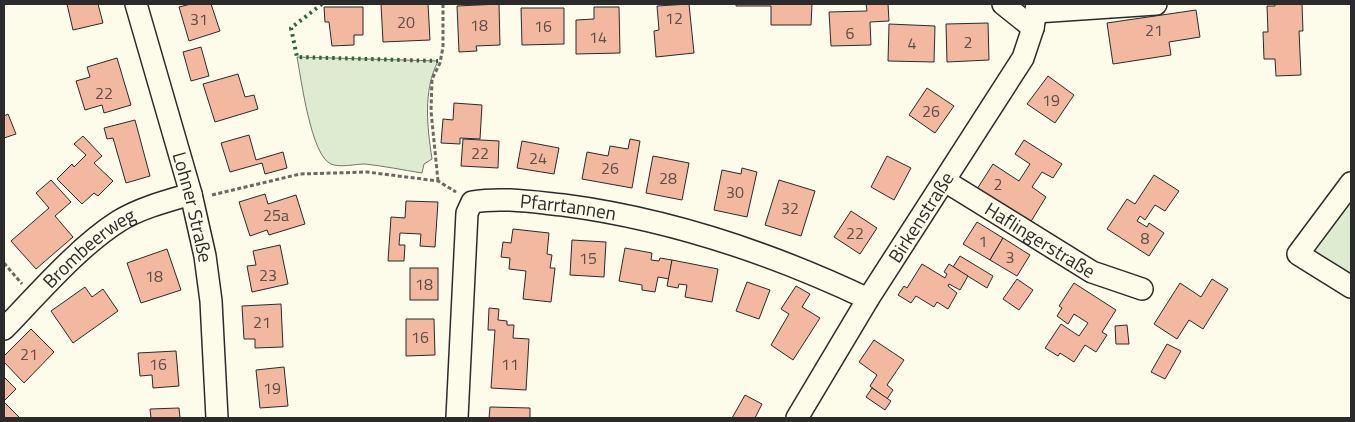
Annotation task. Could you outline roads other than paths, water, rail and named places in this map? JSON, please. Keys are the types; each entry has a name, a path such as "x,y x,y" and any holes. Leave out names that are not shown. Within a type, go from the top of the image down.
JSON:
{"street":[{"name":"Lohner Straße","path":"136,4 191,196 205,256 210,301 216,418"},
{"path":"1002,4 1035,15 1156,4"},
{"name":"Birkenstraße","path":"797,418 868,299 1023,58 1035,15"},
{"name":"Haflingerstraße","path":"945,181 1092,272 1142,288"},
{"path":"1351,182 1298,254 1351,286"},
{"name":"Brombeerweg","path":"4,329 72,259 119,221 156,204 191,196"},
{"name":"Pfarrtannen","path":"458,418 467,213 472,202 487,199 532,201 597,210 659,222 779,259 868,299"}]}
